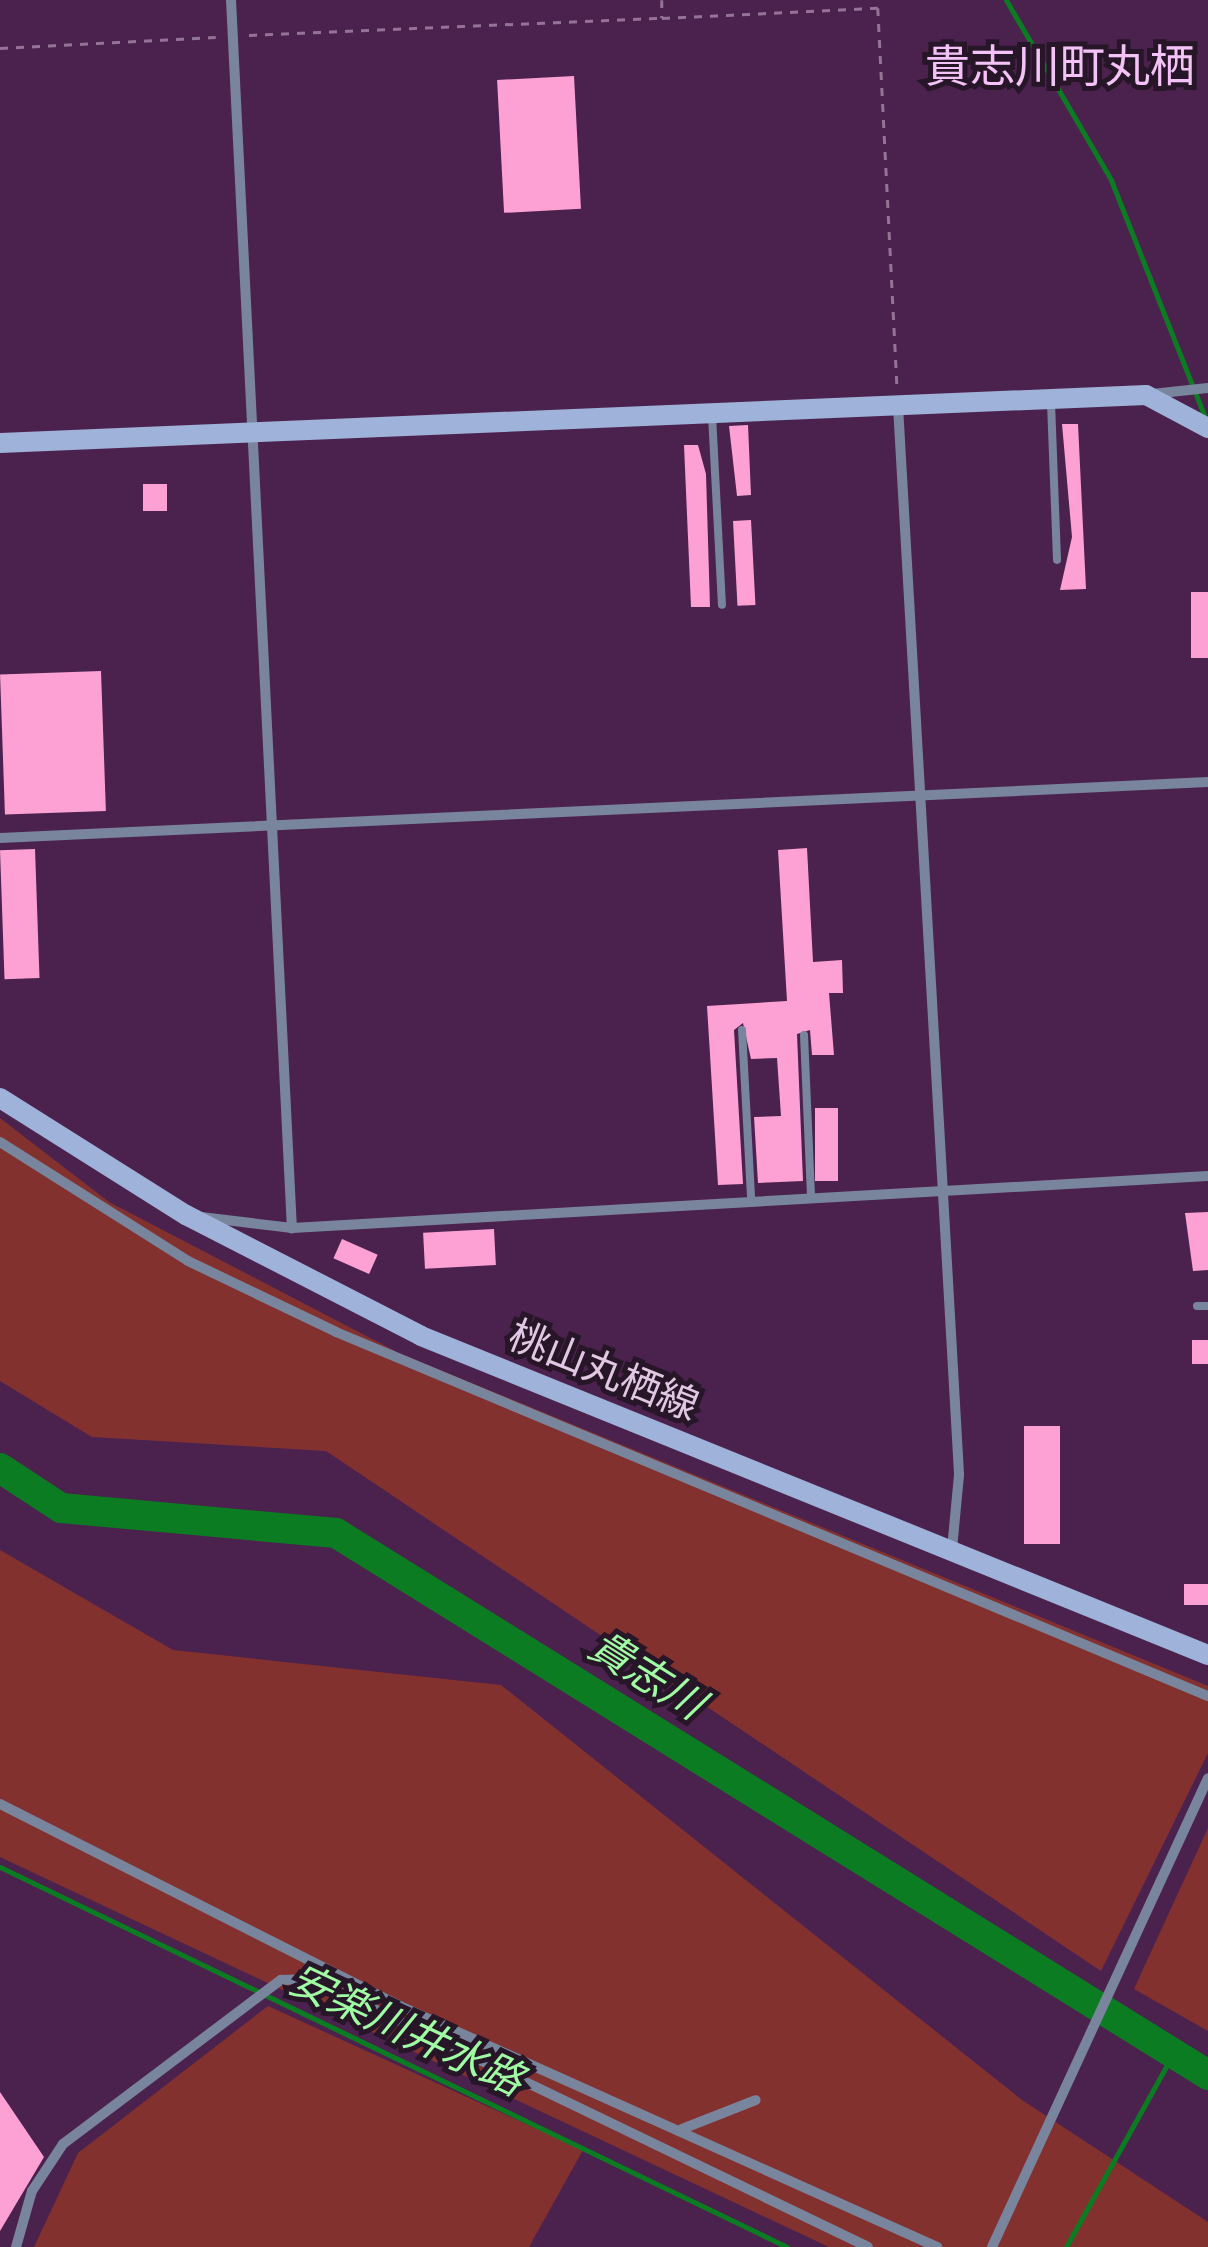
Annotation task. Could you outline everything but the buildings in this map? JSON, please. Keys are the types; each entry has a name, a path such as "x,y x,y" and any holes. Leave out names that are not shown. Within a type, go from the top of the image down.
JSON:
{"main road":[{"path":"0,443 1146,395 1206,433"},
{"name":"桃山丸栖線","path":"0,1098 186,1215 421,1336 1208,1655"}],"street":[{"path":"231,0 292,1228"},
{"path":"1146,395 1208,388"},
{"path":"898,405 917,800 959,1475 952,1549"},
{"path":"0,838 917,800 1208,782"},
{"path":"0,1142 188,1262 336,1332 1208,1696"},
{"path":"186,1215 292,1228 750,1198 940,1192 1208,1176"},
{"path":"992,2247 1208,1778"},
{"path":"0,1804 400,2006 682,2129 937,2247"},
{"path":"16,2247 32,2191 63,2144 248,2002 264,1992 312,1980 868,2247"},
{"path":"682,2129 756,2100"}],"lane":[{"path":"1051,399 1058,560"},
{"path":"712,413 722,605"},
{"path":"742,1030 750,1198"},
{"path":"804,1035 811,1197"},
{"path":"1197,1306 1208,1306"}],"path":[{"path":"662,0 662,18"},
{"path":"0,48 878,8 898,405"}],"shaded area":[{"path":"0,1118 109,1202 399,1353 1208,1686 1208,1753 1101,1971 326,1451 92,1437 0,1381"},
{"path":"0,1550 173,1650 501,1685 1022,2100 1208,2222 1208,2247 829,2247 0,1857"},
{"path":"1208,1828 1208,2031 1134,1989"},
{"path":"268,2006 583,2150 529,2247 34,2247 78,2153"}],"waterway":[{"path":"1006,0 1111,180 1206,420"},
{"name":"貴志川","path":"0,1468 61,1508 336,1533 1208,2075"},
{"name":"安楽川井水路","path":"0,1867 787,2247"},
{"name":"安楽川井水路","path":"1066,2247 1173,2054"}],"district":[{"name":"貴志川町丸栖","path":"1060,69"}]}
